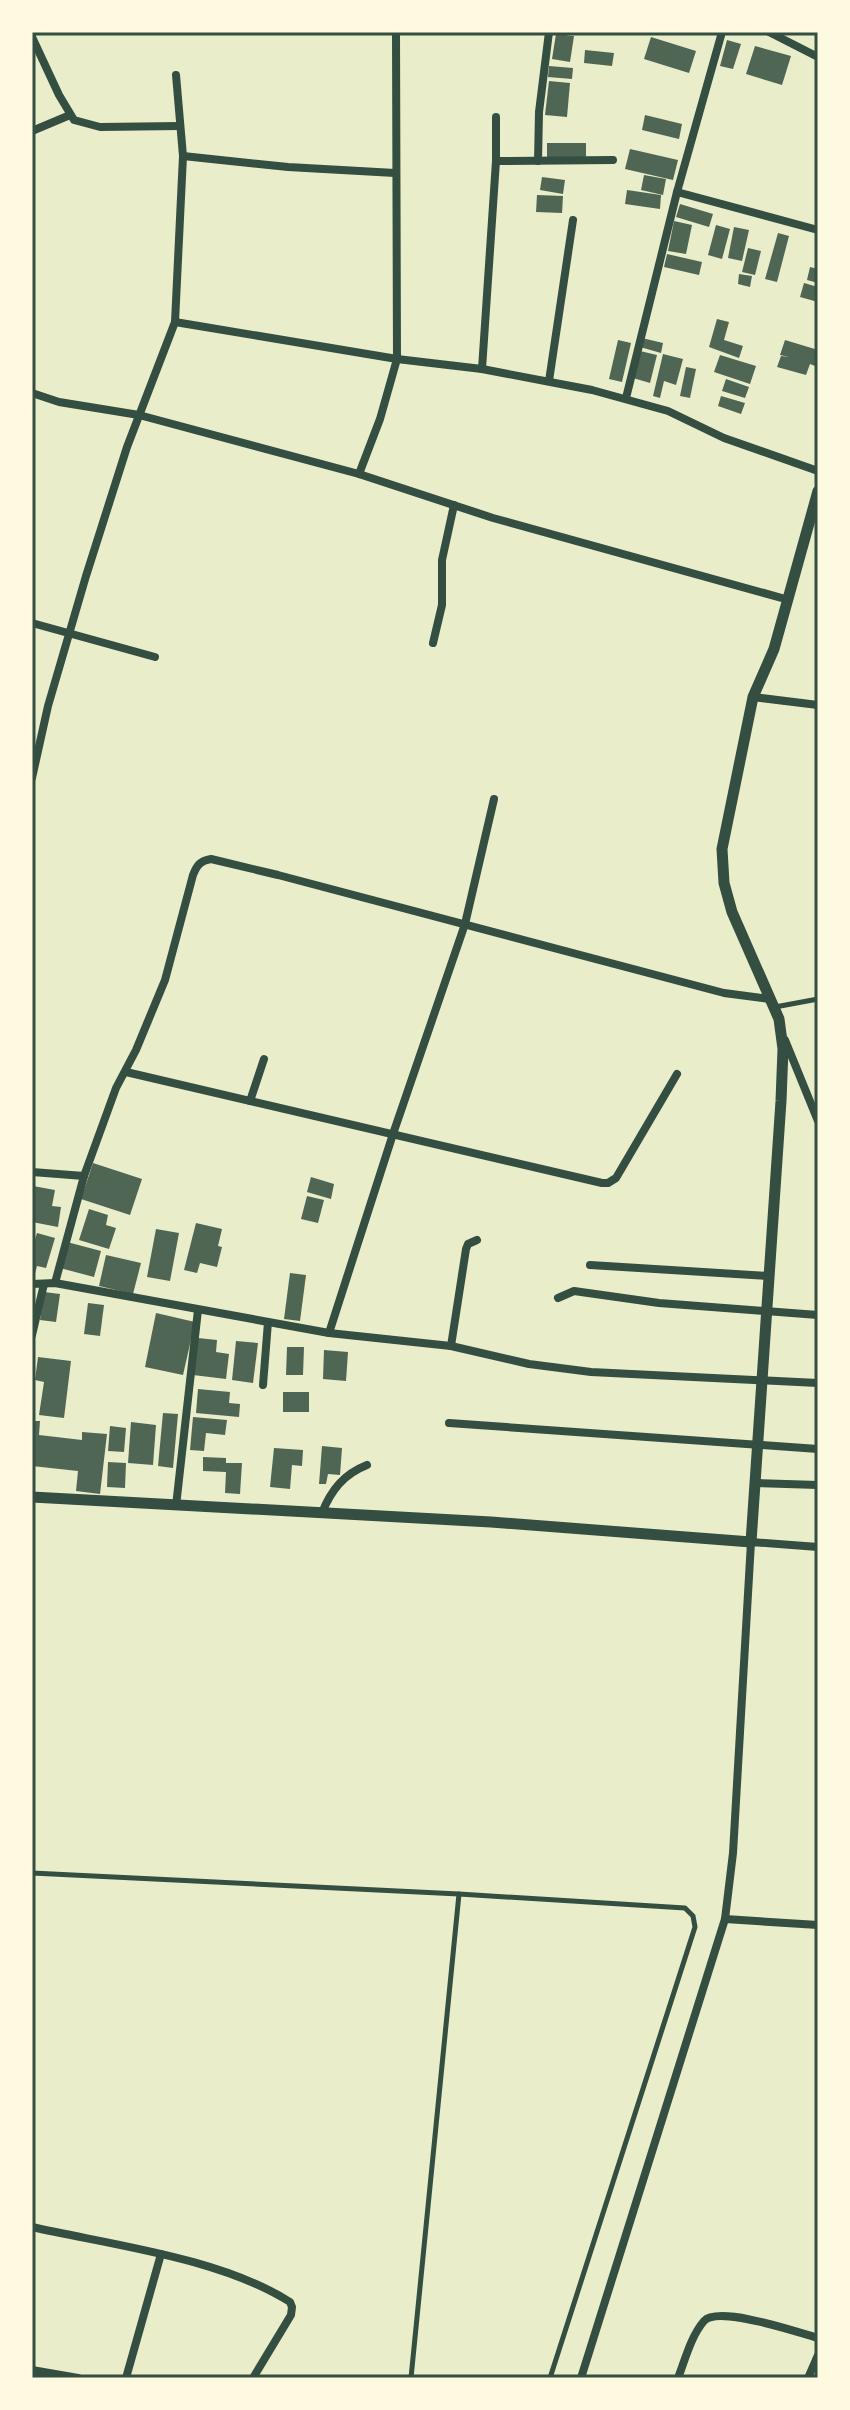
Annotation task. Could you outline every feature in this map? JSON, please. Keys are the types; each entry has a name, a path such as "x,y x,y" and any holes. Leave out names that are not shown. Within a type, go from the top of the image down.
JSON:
{"street":[{"path":"359,474 380,419 397,359 396,32"},
{"path":"538,161 539,112 549,32"},
{"path":"626,398 677,192 722,32"},
{"path":"769,32 818,57"},
{"path":"32,37 74,120 100,127 180,126"},
{"path":"32,778 48,706 86,576 139,415 175,322 183,156 176,75"},
{"path":"32,131 70,115"},
{"path":"482,369 496,161 496,117"},
{"path":"183,156 288,167 395,173"},
{"path":"496,161 613,160"},
{"path":"677,192 818,230"},
{"path":"549,381 573,220"},
{"path":"175,322 397,359 482,369 626,398 668,411 724,438 818,471"},
{"path":"32,393 59,402 139,415 359,474 454,505 789,600"},
{"path":"817,1116 732,912 722,864 724,836 753,697 774,649 818,491"},
{"path":"433,643 442,605 442,560 454,505"},
{"path":"32,623 155,657"},
{"path":"753,697 818,705"},
{"path":"329,1333 465,924 494,799"},
{"path":"55,1283 84,1176 109,1106 165,980 193,875 198,864 204,860 278,875 772,1003"},
{"path":"581,2378 725,1919 733,1853 781,1101 782,1033"},
{"path":"250,1101 264,1059"},
{"path":"126,1072 608,1183 623,1168 677,1074"},
{"path":"32,1172 84,1176"},
{"path":"451,1346 466,1249 468,1244 477,1240"},
{"path":"590,1265 768,1276"},
{"path":"32,1284 55,1283 329,1333 451,1346 529,1364 591,1372 818,1383"},
{"path":"32,1335 44,1284"},
{"path":"558,1298 574,1291 659,1303 818,1315"},
{"path":"176,1506 198,1310"},
{"path":"263,1385 268,1322"},
{"path":"449,1423 818,1449"},
{"path":"322,1513 329,1495 340,1482 354,1470 367,1465"},
{"path":"755,1483 818,1485"},
{"path":"32,1497 491,1522 818,1547"},
{"path":"725,1919 818,1925"},
{"path":"32,2227 161,2254 221,2271 290,2302 291,2315 253,2378"},
{"path":"126,2378 161,2254"},
{"path":"678,2378 698,2331 705,2319 713,2315 740,2318 818,2338"},
{"path":"808,2378 818,2355"},
{"path":"32,2370 78,2378"}],"lane":[{"path":"772,1003 818,999"},
{"path":"32,1873 685,1908 693,1916 695,1927 550,2378"},
{"path":"411,2378 459,1894"}],"building":[{"path":"556,34 574,36 570,62 552,59"},
{"path":"651,37 696,51 689,73 644,59"},
{"path":"727,40 741,44 733,69 720,66"},
{"path":"755,46 791,56 782,85 746,74"},
{"path":"585,50 614,53 612,66 584,63"},
{"path":"549,66 573,68 572,79 548,77"},
{"path":"549,81 570,83 567,117 545,115"},
{"path":"645,115 682,124 679,139 642,130"},
{"path":"547,143 586,143 586,159 547,160"},
{"path":"630,149 678,160 673,180 625,169"},
{"path":"644,175 666,179 663,195 641,190"},
{"path":"542,177 565,180 563,194 540,190"},
{"path":"627,190 661,195 660,209 625,204"},
{"path":"537,195 563,196 562,213 536,212"},
{"path":"680,204 713,214 709,227 676,217"},
{"path":"674,221 692,225 686,254 668,251"},
{"path":"716,225 730,229 722,259 708,255"},
{"path":"734,227 749,230 742,261 728,258"},
{"path":"778,233 789,236 777,282 765,279"},
{"path":"748,248 761,251 755,275 742,272"},
{"path":"667,254 702,262 699,275 664,267"},
{"path":"810,267 818,269 818,283 807,280"},
{"path":"739,274 752,276 750,287 738,284"},
{"path":"804,283 818,287 818,302 800,297"},
{"path":"717,319 729,322 724,340 743,346 739,358 709,347"},
{"path":"642,338 663,343 661,353 640,347"},
{"path":"618,340 631,343 622,382 609,379"},
{"path":"785,340 818,350 815,366 810,364 806,375 777,367 781,356 789,357 780,355"},
{"path":"640,351 657,355 650,383 633,378"},
{"path":"663,354 683,359 676,385 664,381 660,398 653,396"},
{"path":"720,355 756,366 750,384 714,372"},
{"path":"686,367 696,369 690,398 680,396"},
{"path":"726,379 749,387 745,398 722,391"},
{"path":"721,396 745,403 741,414 718,406"},
{"path":"93,1163 142,1179 130,1215 81,1199"},
{"path":"311,1177 334,1184 331,1199 307,1192"},
{"path":"33,1186 55,1190 52,1206 61,1207 58,1227 32,1222"},
{"path":"307,1196 324,1200 318,1223 301,1219"},
{"path":"89,1209 108,1215 106,1225 116,1228 109,1249 79,1240"},
{"path":"196,1223 222,1229 217,1267 200,1263 197,1273 184,1270"},
{"path":"156,1229 179,1233 170,1281 147,1277"},
{"path":"37,1233 55,1238 46,1268 37,1266 33,1281 32,1249"},
{"path":"67,1242 101,1251 94,1277 60,1268"},
{"path":"106,1255 141,1263 133,1294 99,1286"},
{"path":"290,1273 306,1275 300,1321 284,1319"},
{"path":"44,1292 60,1294 56,1322 40,1320"},
{"path":"88,1303 104,1305 100,1336 84,1334"},
{"path":"156,1313 195,1322 183,1375 145,1367"},
{"path":"198,1338 217,1340 216,1352 229,1354 226,1379 193,1375"},
{"path":"236,1341 258,1343 253,1383 232,1380"},
{"path":"287,1347 304,1347 303,1375 286,1375"},
{"path":"324,1350 348,1352 346,1381 323,1379"},
{"path":"38,1357 71,1361 64,1418 39,1415 44,1382 35,1380"},
{"path":"198,1389 230,1392 229,1403 240,1404 239,1417 196,1413"},
{"path":"283,1392 309,1392 309,1412 283,1412"},
{"path":"163,1413 178,1414 173,1468 158,1466"},
{"path":"193,1417 227,1420 225,1435 206,1433 204,1451 190,1450"},
{"path":"32,1421 40,1421 39,1435 82,1440 82,1432 107,1434 100,1494 76,1491 78,1471 32,1466"},
{"path":"131,1422 156,1425 153,1465 128,1463"},
{"path":"110,1426 126,1428 124,1452 108,1451"},
{"path":"322,1446 342,1448 340,1475 328,1474 326,1484 319,1484"},
{"path":"274,1448 303,1450 302,1466 292,1465 290,1489 270,1487"},
{"path":"203,1457 226,1458 226,1463 242,1463 240,1494 225,1493 226,1472 203,1471"},
{"path":"108,1462 126,1463 125,1488 107,1487"}]}
